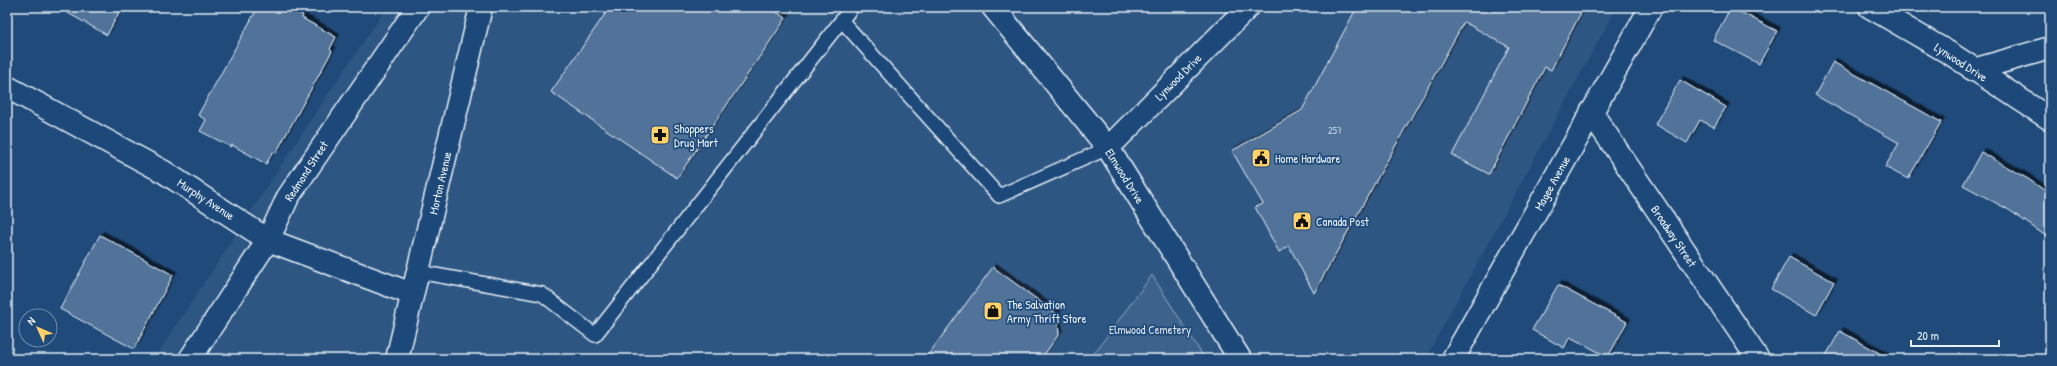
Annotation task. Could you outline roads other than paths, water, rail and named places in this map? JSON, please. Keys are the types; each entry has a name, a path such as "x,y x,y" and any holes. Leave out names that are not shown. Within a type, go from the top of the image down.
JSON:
{"street":[{"name":"Redmond Street","path":"190,359 268,240 288,197 418,7"},
{"name":"Morton Avenue","path":"397,359 481,7"},
{"name":"Elmwood Drive","path":"993,7 1108,148 1240,359"},
{"name":"Lynwood Drive","path":"1108,148 1248,7"},
{"name":"Magee Avenue","path":"1453,359 1651,7"},
{"name":"Lynwood Drive","path":"1870,7 1951,54 1973,70 2050,119"},
{"path":"1973,70 2050,48"},
{"name":"Murphy Avenue","path":"7,87 164,172 268,240 412,294"},
{"name":"Broadway Street","path":"1591,112 1758,359"}],"lane":[{"path":"418,272 542,294 595,335 852,7"},
{"path":"842,21 999,196 1108,148"}],"place":[{"name":"Shoppers Drug Mart","path":"660,135"},
{"name":"Home Hardware","path":"1261,158"},
{"name":"Canada Post","path":"1302,221"},
{"name":"The Salvation Army Thrift Store","path":"993,311"}],"park label":[{"name":"Elmwood Cemetery","path":"1150,329"}]}
